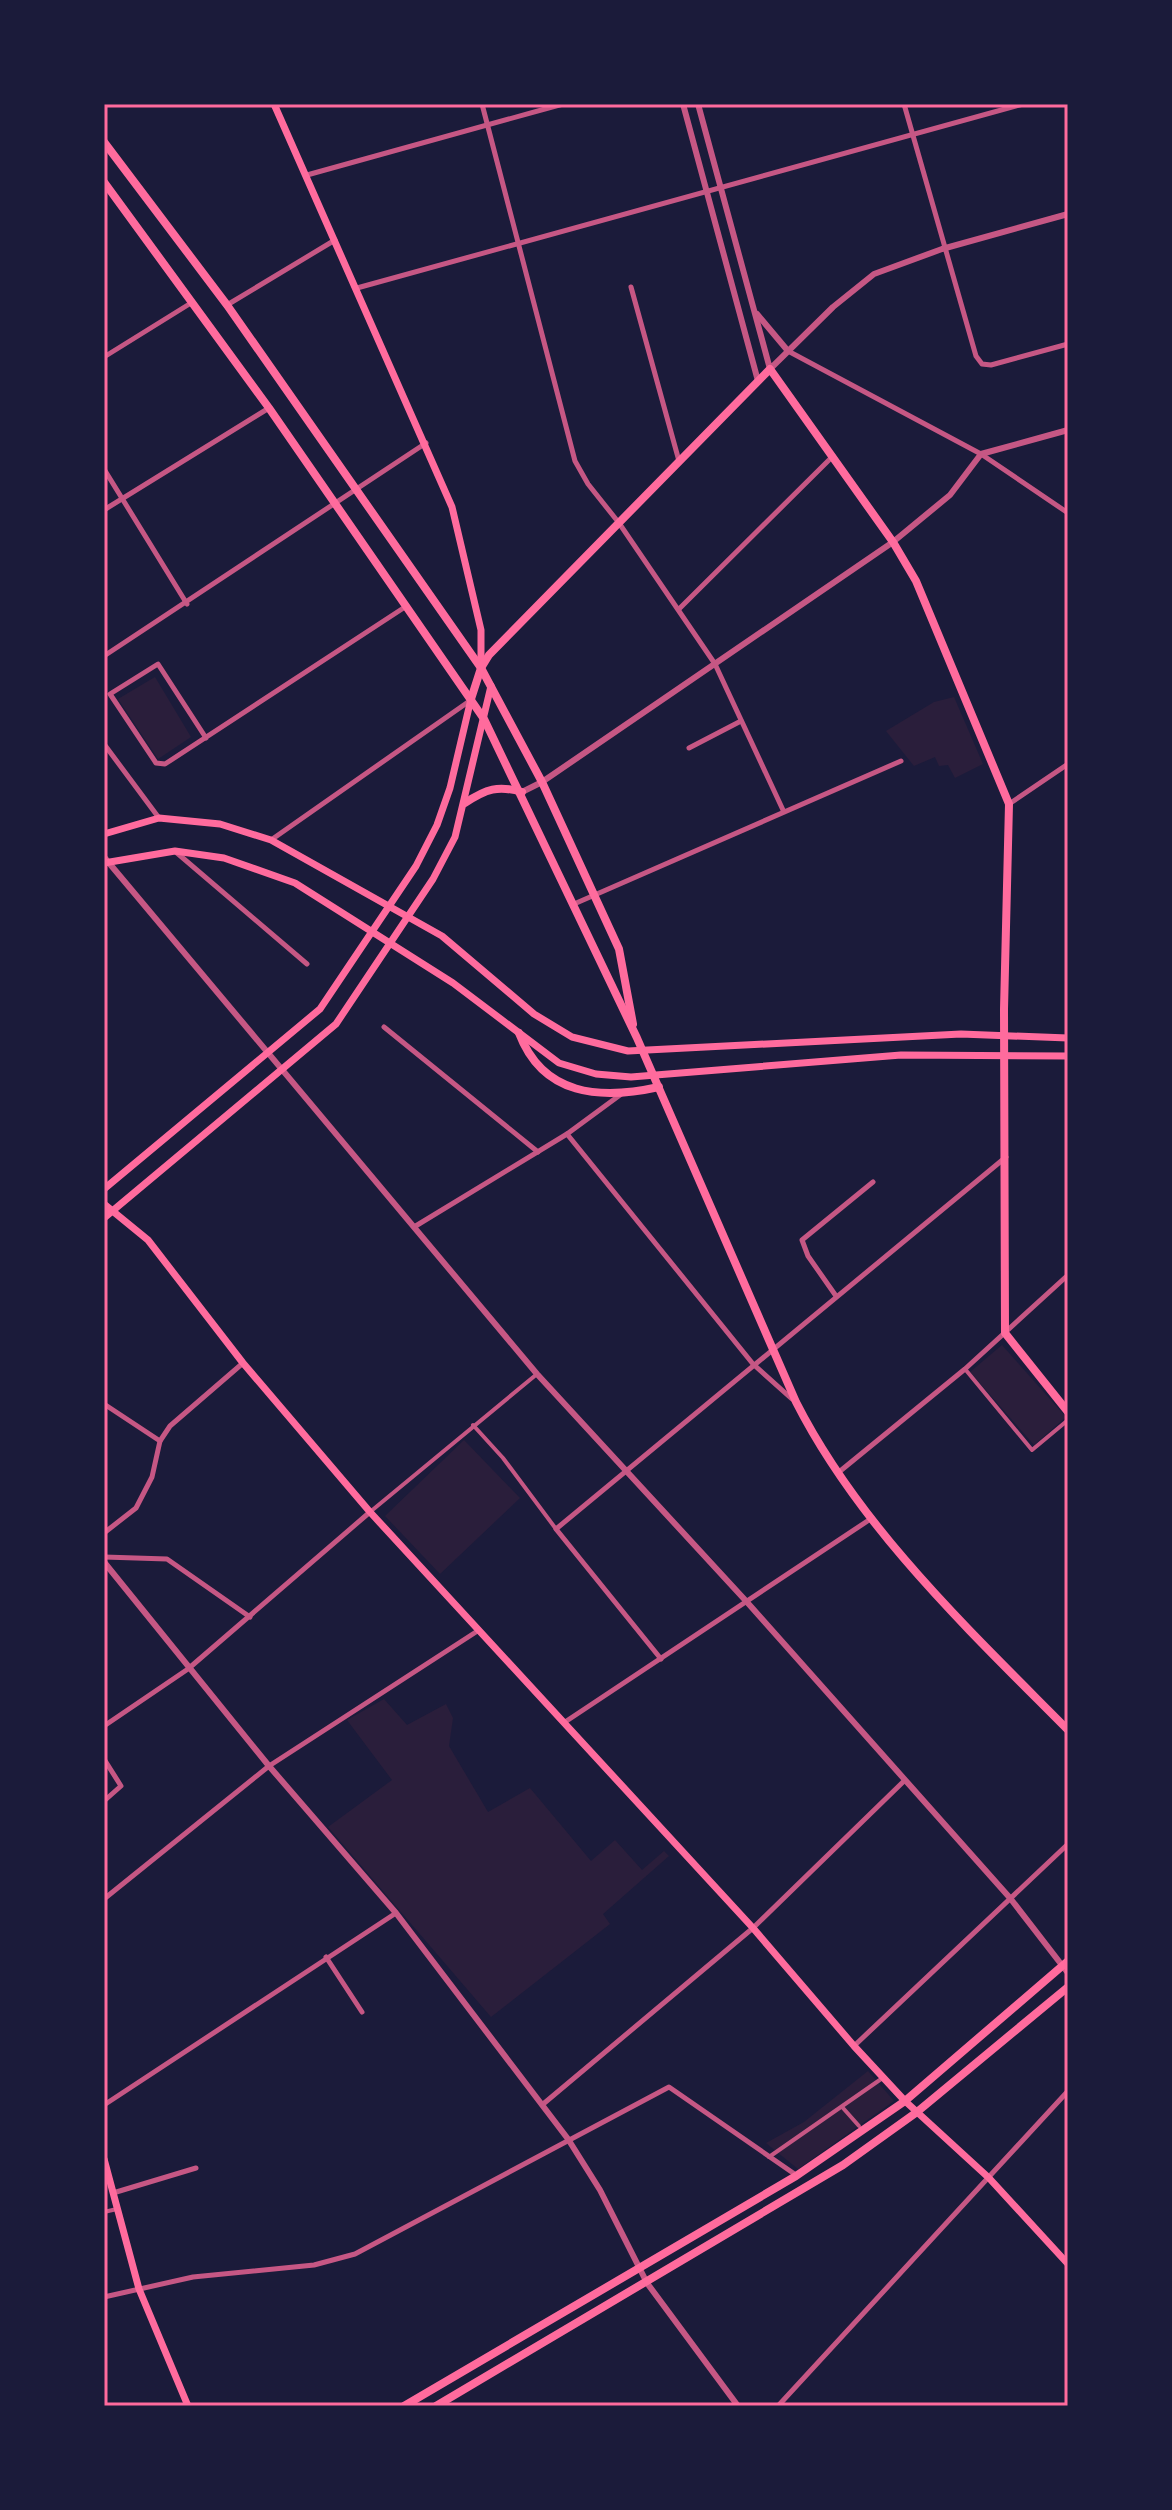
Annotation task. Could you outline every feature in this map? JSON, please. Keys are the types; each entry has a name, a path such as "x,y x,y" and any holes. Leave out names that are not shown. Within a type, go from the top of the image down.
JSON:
{"main road":[{"path":"274,104 452,507 481,630 481,668"},
{"path":"105,145 227,305 481,668 542,782 619,949 635,1034"},
{"path":"104,182 269,408 484,719 522,792 635,1034 796,1402 839,1472 872,1517 958,1618 1068,1730"},
{"path":"104,1189 320,1009 416,866 437,825 450,788 471,699 481,668 489,655 770,369 893,542 916,581 1009,804 1004,1009 1005,1333 1068,1412"},
{"path":"104,1218 336,1024 433,879 455,837 491,686"},
{"path":"465,803 484,790 502,787 522,792"},
{"path":"104,834 159,818 220,824 271,840 442,936 534,1014 572,1037 600,1047 628,1051 961,1034 1068,1038"},
{"path":"105,861 175,851 224,858 295,883 453,983 559,1063 596,1074 631,1077 901,1055 1068,1056"},
{"path":"519,1033 528,1058 549,1076 578,1089 620,1095 658,1086"},
{"path":"104,1204 148,1240 243,1363 370,1512 753,1928 854,2046 905,2101 989,2178 1068,2264"},
{"path":"404,2406 796,2176 905,2101 1066,1967"},
{"path":"436,2406 809,2188 917,2112 1068,1987"},
{"path":"104,2159 139,2289 188,2406"}],"street":[{"path":"482,104 521,243 575,461 715,664 783,810"},
{"path":"307,175 563,104"},
{"path":"683,104 758,381"},
{"path":"698,104 770,369 874,274 942,249 1068,214"},
{"path":"904,104 942,249 976,356 982,364 991,365 1068,344"},
{"path":"357,288 1023,104"},
{"path":"227,305 335,240"},
{"path":"631,287 679,462"},
{"path":"104,357 193,302"},
{"path":"754,311 788,351 981,454 1068,513"},
{"path":"104,510 269,408"},
{"path":"522,792 542,782 893,542 950,495 981,454 1068,430"},
{"path":"104,656 187,604 426,443"},
{"path":"679,609 832,457"},
{"path":"104,469 187,604"},
{"path":"206,738 162,667 153,665 110,694 160,766 206,738 405,607"},
{"path":"271,840 471,699"},
{"path":"689,748 742,721"},
{"path":"104,744 159,818"},
{"path":"574,904 901,761"},
{"path":"1009,804 1068,764"},
{"path":"175,851 307,964"},
{"path":"105,861 537,1374 746,1601 903,1782 1010,1898 1066,1967"},
{"path":"384,1027 538,1152"},
{"path":"413,1228 567,1134 620,1095"},
{"path":"567,1134 753,1364 796,1402"},
{"path":"556,1529 623,1470 1006,1157"},
{"path":"836,1296 808,1256 802,1240 873,1182"},
{"path":"839,1472 965,1369 1068,1275"},
{"path":"104,1533 136,1508 152,1477 160,1441 170,1426 243,1363"},
{"path":"965,1369 1032,1450 1068,1420"},
{"path":"104,1726 188,1669 370,1512 537,1374"},
{"path":"104,1404 160,1441"},
{"path":"473,1425 661,1659"},
{"path":"565,1722 872,1517"},
{"path":"104,1560 167,1559 250,1617"},
{"path":"104,1560 188,1669 396,1913 568,2139 600,2190 647,2283 738,2406"},
{"path":"104,1899 269,1766 479,1630"},
{"path":"104,1759 121,1786 104,1801"},
{"path":"542,2105 753,1928 903,1782"},
{"path":"854,2046 1068,1844"},
{"path":"104,2105 396,1913"},
{"path":"326,1957 362,2012"},
{"path":"769,2157 884,2077"},
{"path":"104,2297 193,2277 314,2265 355,2254 472,2195 568,2139 669,2087 796,2176"},
{"path":"778,2406 1068,2091"},
{"path":"843,2108 859,2126"},
{"path":"113,2193 196,2168"},
{"path":"104,2212 117,2209"}],"shaded area":[{"path":"155,677 191,737 158,759 118,699"},
{"path":"954,697 983,764 955,778 948,765 939,766 935,757 914,766 886,731 934,702"},
{"path":"1002,1345 1066,1417 1034,1445 970,1372"},
{"path":"464,1440 520,1498 440,1574 385,1516"},
{"path":"384,1699 407,1725 446,1704 453,1718 449,1746 488,1812 530,1788 591,1861 615,1840 642,1870 664,1851 669,1856 603,1914 610,1924 491,2017 328,1827 392,1780 347,1720"},
{"path":"868,2071 894,2101 798,2169 766,2143 804,2122"}]}
